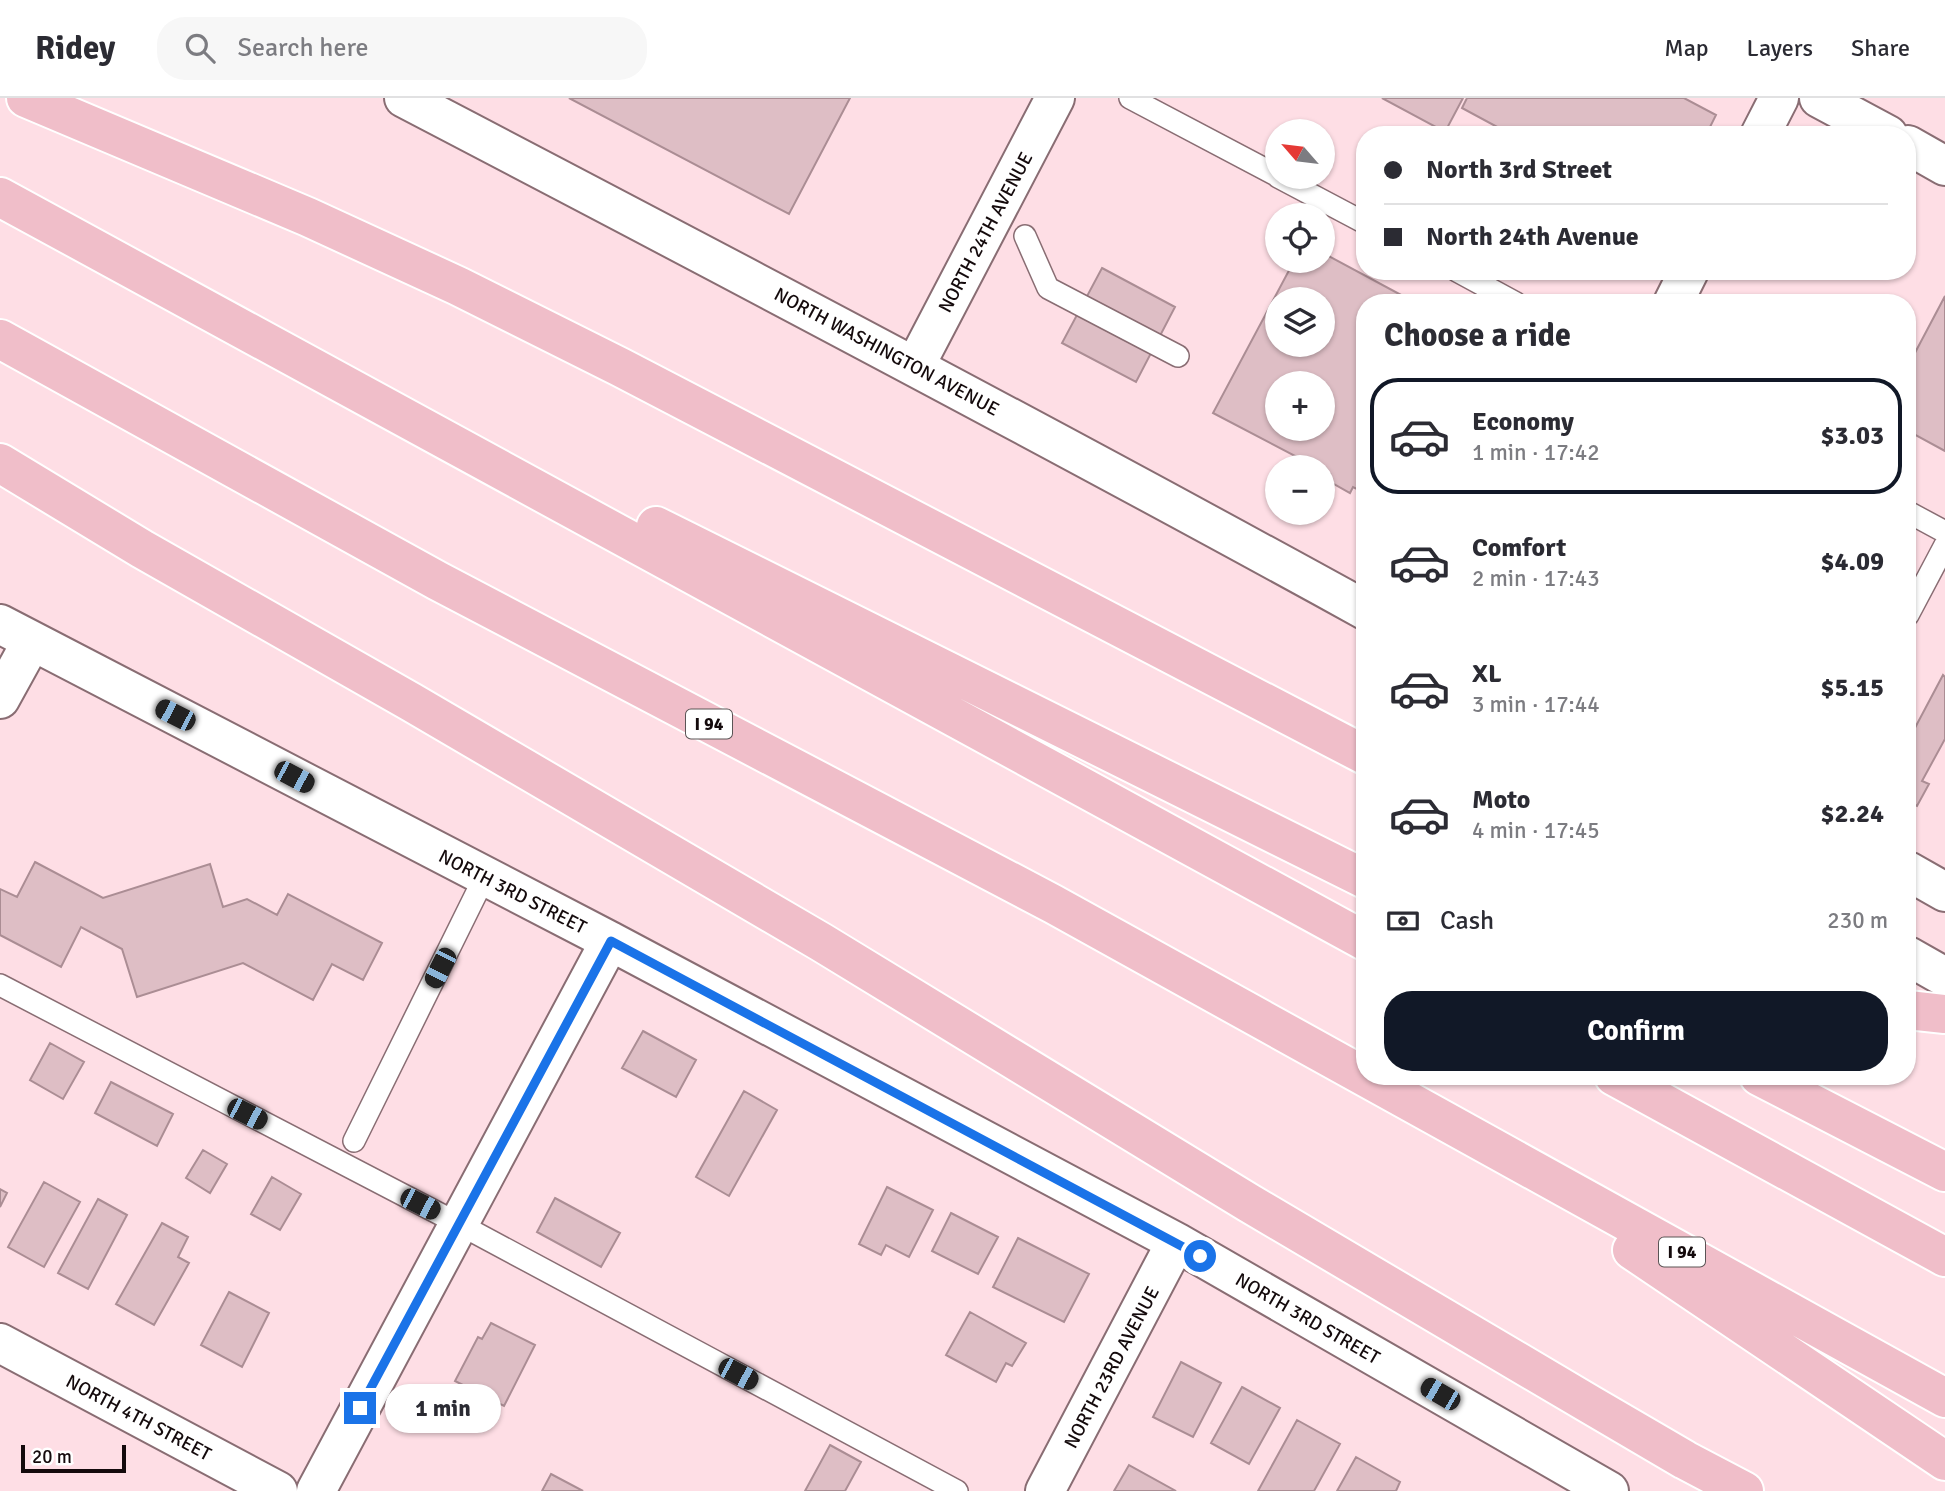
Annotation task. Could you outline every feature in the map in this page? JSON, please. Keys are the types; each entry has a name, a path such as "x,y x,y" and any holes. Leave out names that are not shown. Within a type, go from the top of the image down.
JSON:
{"highway":[{"path":"26,98 308,217 457,286 620,367 1356,750"},
{"path":"0,197 1356,936"},
{"path":"43,220 1356,875"},
{"name":"I 94","path":"0,339 438,581 1053,904 1356,1073"},
{"path":"0,463 142,549 436,716 821,942 1249,1203 1685,1460 1744,1491"},
{"path":"1916,1011 1945,1014"},
{"name":"I 94","path":"1378,1085 1945,1398"},
{"path":"1630,1085 1945,1257"},
{"path":"1776,1085 1945,1172"},
{"path":"1418,1107 1945,1461"}],"street":[{"name":"NORTH WASHINGTON AVENUE","path":"404,98 1116,473 1356,605"},
{"name":"NORTH 24TH AVENUE","path":"915,366 1055,98"},
{"path":"1765,126 1779,98"},
{"path":"1819,98 1871,126"},
{"path":"1916,150 1945,166"},
{"path":"0,699 16,632"},
{"name":"NORTH 3RD STREET","path":"16,632 611,941 1176,1242 1609,1491"},
{"path":"1916,876 1945,892"},
{"path":"316,1491 611,941"},
{"path":"1916,961 1945,977"},
{"name":"NORTH 23RD AVENUE","path":"1045,1491 1176,1242"},
{"name":"NORTH 4TH STREET","path":"0,1343 278,1491"}],"lane":[{"path":"1130,98 1265,170"},
{"path":"1301,189 1356,218"},
{"path":"1025,236 1048,288 1178,356"},
{"path":"1474,280 1499,294"},
{"path":"1916,516 1945,532"},
{"path":"1916,600 1945,545"},
{"path":"354,1141 485,876"},
{"path":"0,985 459,1224 957,1491"}],"building":[{"path":"569,98 850,98 789,214"},
{"path":"1382,98 1463,98 1448,126 1434,126"},
{"path":"1467,98 1684,98 1716,115 1710,126 1495,126 1462,108"},
{"path":"1335,259 1356,271 1356,280 1373,280 1399,294 1356,294 1356,488 1353,487 1350,493 1335,485 1335,455 1293,455 1266,441 1335,441 1335,371 1265,371 1265,440 1213,413 1265,315 1265,357 1335,357 1335,287 1280,287 1288,273 1335,273"},
{"path":"1102,268 1175,307 1136,382 1062,343"},
{"path":"1945,296 1945,451 1916,435 1916,351"},
{"path":"1943,675 1945,739 1922,781 1929,784 1917,806 1916,806 1916,726"},
{"path":"35,862 103,898 210,864 223,907 247,899 277,915 288,894 382,943 363,980 332,964 313,1000 243,963 137,997 122,949 81,927 61,967 0,935 0,889 17,897"},
{"path":"643,1031 696,1060 676,1097 622,1068"},
{"path":"50,1043 84,1062 63,1099 30,1080"},
{"path":"111,1082 173,1114 157,1146 95,1113"},
{"path":"744,1091 777,1110 729,1196 696,1177"},
{"path":"203,1150 227,1164 210,1193 186,1178"},
{"path":"272,1177 301,1194 280,1230 251,1214"},
{"path":"44,1182 80,1202 44,1267 8,1247"},
{"path":"887,1187 933,1210 909,1257 886,1245 881,1255 859,1244"},
{"path":"0,1189 7,1193 0,1207"},
{"path":"555,1198 620,1233 601,1267 537,1232"},
{"path":"98,1199 127,1215 88,1289 58,1273"},
{"path":"951,1213 998,1237 978,1274 932,1251"},
{"path":"162,1223 188,1237 178,1257 189,1263 154,1325 116,1304"},
{"path":"1018,1238 1089,1274 1064,1322 993,1287"},
{"path":"229,1292 269,1313 242,1367 201,1345"},
{"path":"970,1312 1026,1343 1012,1366 1006,1363 996,1382 946,1355"},
{"path":"491,1323 535,1345 504,1406 455,1381 478,1337 482,1339"},
{"path":"1181,1362 1221,1383 1193,1437 1153,1417"},
{"path":"1242,1387 1280,1408 1249,1464 1211,1443"},
{"path":"1297,1420 1340,1444 1314,1491 1258,1491"},
{"path":"830,1445 861,1462 845,1491 805,1491"},
{"path":"1356,1457 1400,1482 1396,1491 1337,1491"},
{"path":"1129,1465 1176,1491 1114,1491"},
{"path":"551,1474 583,1491 542,1491"}],"route":[{"path":"360,1408 611,941 1200,1256"}]}
